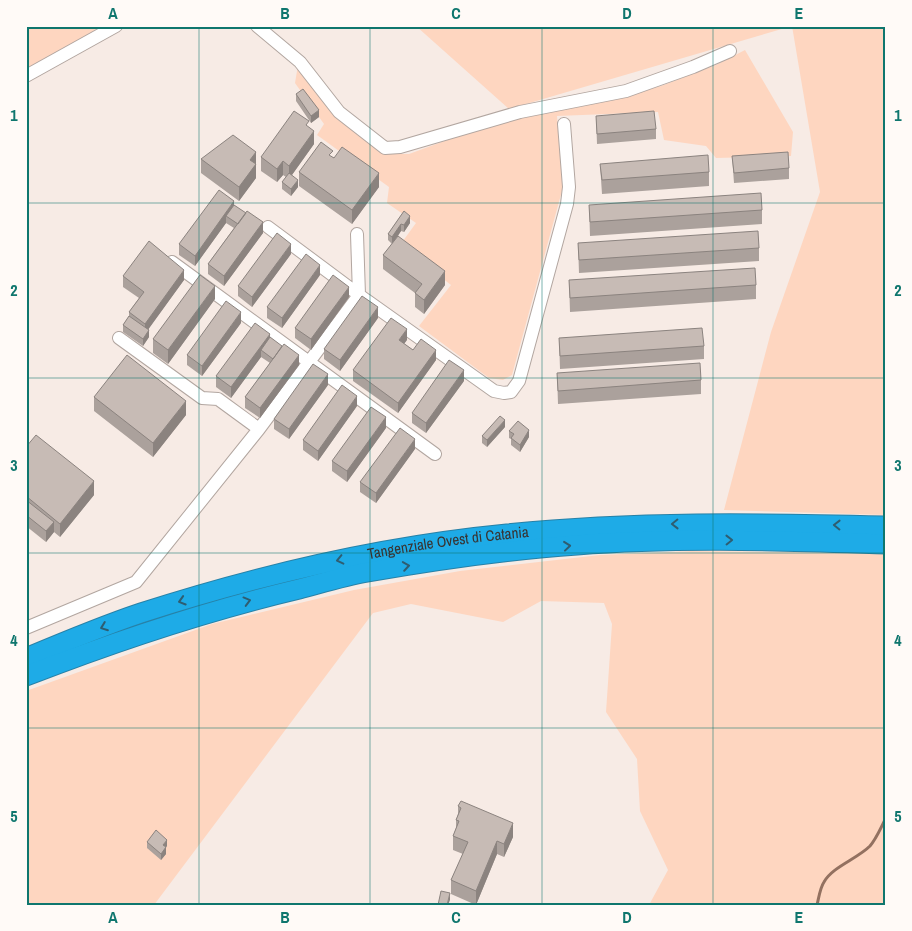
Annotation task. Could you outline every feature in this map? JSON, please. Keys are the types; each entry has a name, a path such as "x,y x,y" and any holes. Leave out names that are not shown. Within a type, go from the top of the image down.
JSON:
{"highway":[{"name":"Tangenziale Ovest di Catania","path":"26,658 140,614 250,581 361,556 455,540 523,532 646,524 735,523 886,526"},
{"name":"Tangenziale Ovest di Catania","path":"26,676 111,643 167,625 256,599 366,572 506,552 578,545 735,540 886,544"},
{"path":"26,684 116,650 167,625"},
{"path":"26,654 69,640"}],"street":[{"path":"26,76 116,26"},
{"path":"257,26 300,62 339,112 385,148 400,146 520,112 626,90 693,67 730,51"},
{"path":"268,227 359,295 494,391 511,392 519,382 567,204 569,186 564,124"},
{"path":"26,628 136,582 259,429 359,295 357,234"},
{"path":"165,257 435,454"},
{"path":"119,338 202,398 218,399 259,429"}],"shaded area":[{"path":"26,26 105,26 26,70"},
{"path":"416,26 792,26 509,109"},
{"path":"792,26 886,26 886,515 724,510 771,332 820,192"},
{"path":"745,50 793,132 791,156 716,158 706,146 664,140 658,112 557,116 563,187 512,375 503,380 489,378 419,326 451,285 400,245 416,223 387,203 389,187 317,135 324,124 295,83 298,65 385,154 409,154 494,123 619,98 661,86 716,65"},
{"path":"692,551 886,553 886,905 649,905 668,870 640,811 637,759 606,712 612,624 604,603 541,601 503,622 411,604 373,613 154,905 26,905 26,691 212,624 354,590 460,571 600,555"}],"building":[{"path":"303,89 319,110 311,116 296,94"},
{"path":"294,111 309,121 306,125 314,131 289,166 283,161 277,169 261,157"},
{"path":"654,111 656,129 597,134 596,116"},
{"path":"233,135 256,152 250,160 256,164 239,187 201,159"},
{"path":"321,142 333,151 329,155 334,158 342,147 379,173 352,210 299,172"},
{"path":"788,152 789,168 734,173 732,156"},
{"path":"708,155 709,172 602,180 600,164"},
{"path":"289,173 298,180 291,189 282,182"},
{"path":"219,190 234,201 195,256 179,244"},
{"path":"761,193 762,210 590,222 589,205"},
{"path":"234,205 246,213 238,224 226,216"},
{"path":"247,211 263,222 224,276 208,264"},
{"path":"404,211 410,216 404,225 401,224 392,237 388,234"},
{"path":"758,231 759,248 579,260 578,243"},
{"path":"277,233 291,244 252,297 238,286"},
{"path":"398,236 445,271 424,300 415,293 422,284 383,255"},
{"path":"149,241 184,270 145,324 129,312 144,292 123,276"},
{"path":"306,254 320,265 282,318 267,307"},
{"path":"755,268 756,285 570,298 569,280"},
{"path":"200,275 215,286 168,350 153,339"},
{"path":"333,275 349,287 311,339 295,328"},
{"path":"362,296 378,307 340,360 324,349"},
{"path":"226,301 241,312 202,366 187,355"},
{"path":"129,316 149,330 143,339 123,325"},
{"path":"391,318 407,329 399,340 413,350 421,339 436,350 398,403 353,370"},
{"path":"255,323 270,334 231,387 216,376"},
{"path":"702,328 704,346 560,356 559,338"},
{"path":"270,337 282,346 273,359 261,350"},
{"path":"284,344 299,355 260,408 245,397"},
{"path":"127,355 186,401 153,443 94,397"},
{"path":"449,360 464,370 426,423 412,413"},
{"path":"700,363 701,380 558,391 557,373"},
{"path":"313,364 328,374 289,429 274,419"},
{"path":"342,385 357,396 318,451 303,440"},
{"path":"371,407 386,417 347,471 332,461"},
{"path":"500,416 505,420 487,440 482,436"},
{"path":"518,421 529,430 520,445 511,438 514,434 509,431"},
{"path":"400,428 415,439 376,493 360,482"},
{"path":"36,435 94,481 60,524 26,496 26,447"},
{"path":"26,500 54,522 46,531 26,515"},
{"path":"461,801 513,823 504,844 497,841 476,891 451,880 468,842 453,836 459,821 456,820 461,808 458,806"},
{"path":"156,830 167,840 163,845 166,847 161,854 147,842"},
{"path":"441,891 450,893 447,905 438,905"}],"waterway":[{"path":"817,905 824,882 839,867 870,846 886,818"}]}
